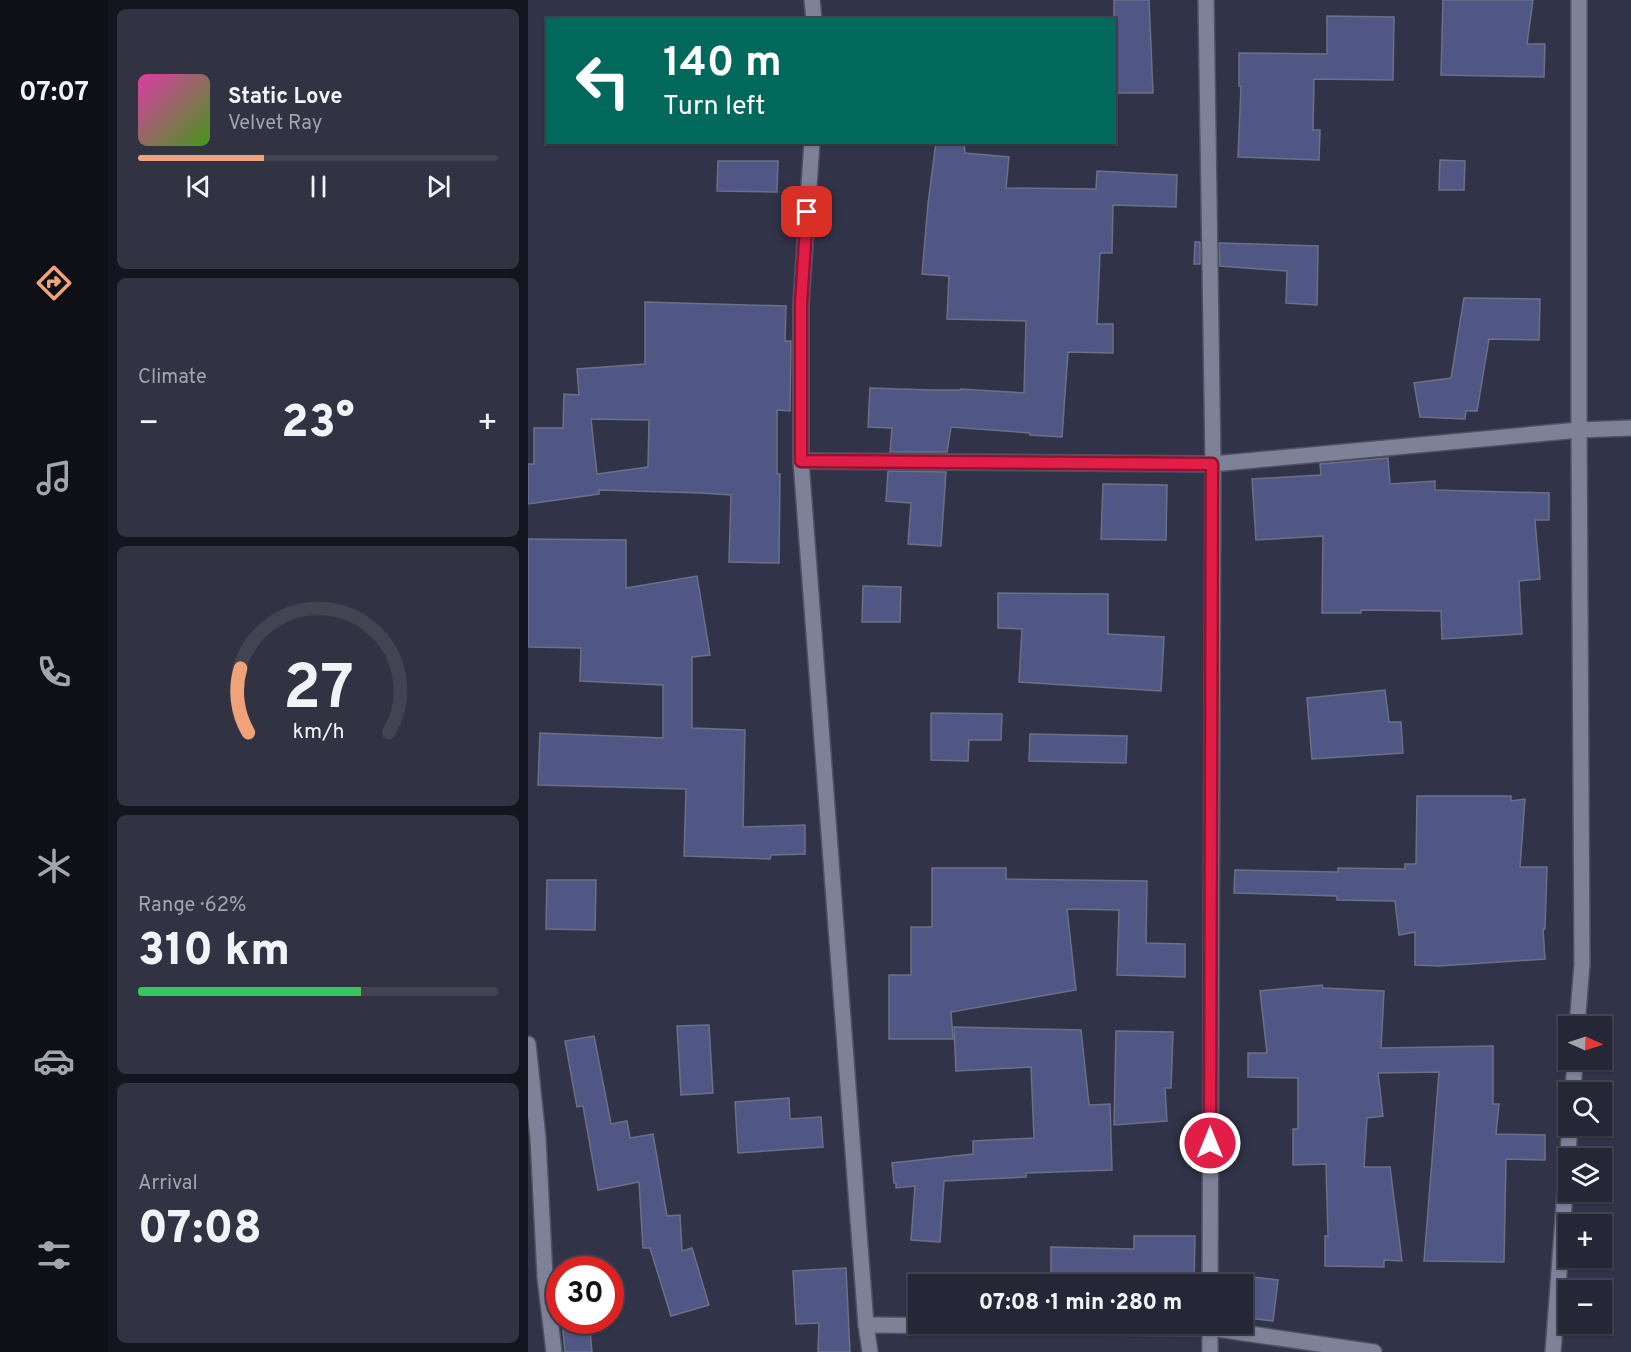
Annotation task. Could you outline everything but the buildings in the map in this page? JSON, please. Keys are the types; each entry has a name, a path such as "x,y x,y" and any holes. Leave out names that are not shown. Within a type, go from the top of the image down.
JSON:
{"street":[{"path":"812,0 814,18"},
{"path":"1206,0 1212,464 1210,1274"},
{"path":"1578,1016 1582,964 1579,0"},
{"path":"812,144 801,303 801,461 866,1325 870,1352"},
{"path":"801,461 1212,464 1579,430 1631,428"},
{"path":"528,1044 538,1138 544,1277 554,1352"},
{"path":"1553,1352 1569,1136"},
{"path":"866,1325 908,1325"},
{"path":"1253,1333 1374,1352"},
{"path":"1210,1334 1210,1352"}],"route":[{"path":"807,212 801,303 801,461 1212,464 1210,1143"}]}
